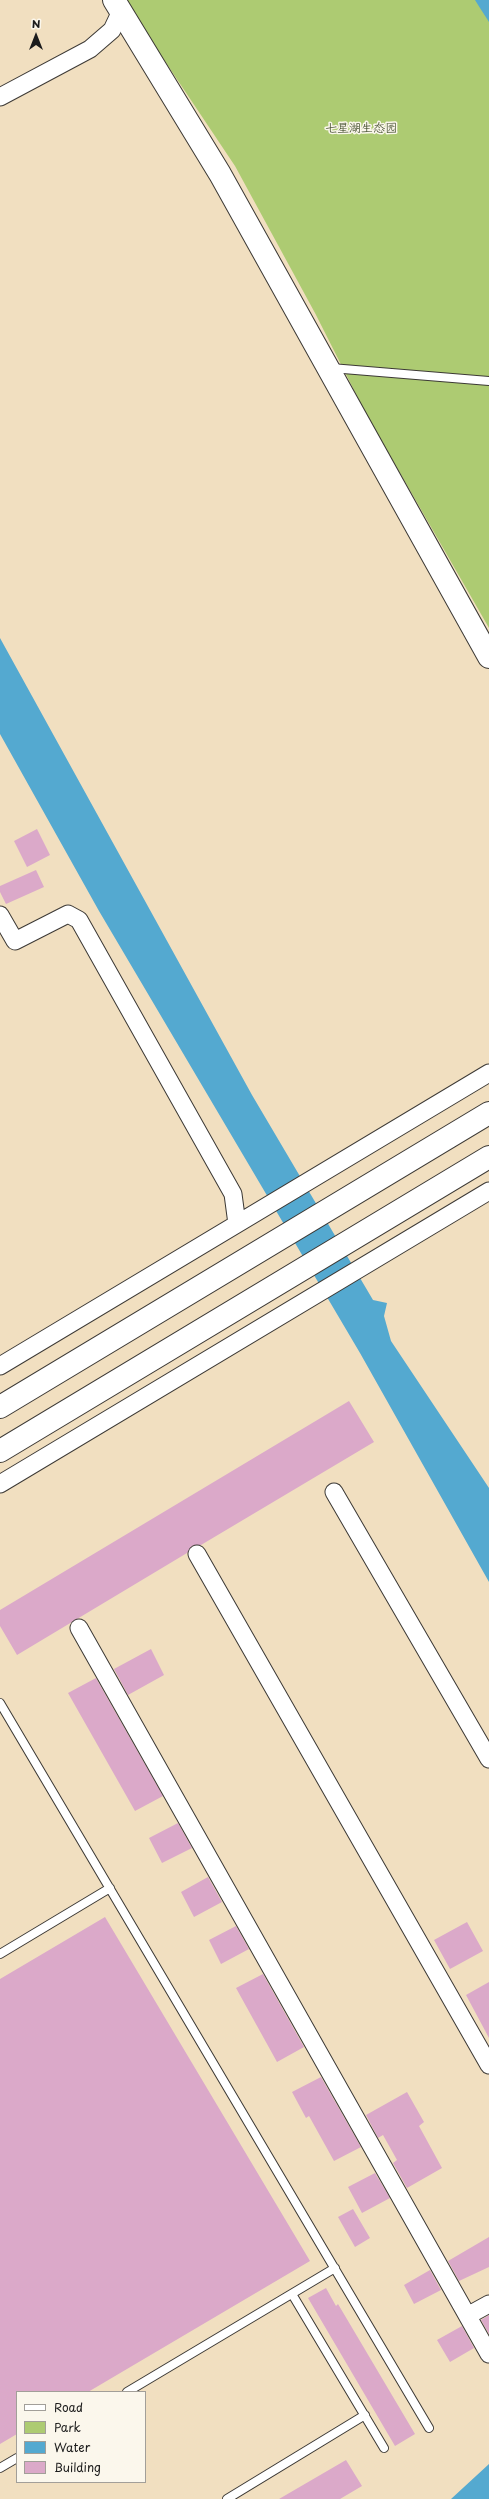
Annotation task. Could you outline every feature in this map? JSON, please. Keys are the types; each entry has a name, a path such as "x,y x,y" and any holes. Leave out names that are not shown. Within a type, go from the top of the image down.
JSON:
{"main road":[{"path":"117,5 220,174 489,657"},
{"path":"0,1407 489,1113"},
{"path":"0,1451 489,1157"}],"street":[{"path":"0,96 90,49 112,30 117,5"},
{"path":"0,915 15,941 68,914 79,920 233,1194 237,1224"},
{"path":"0,1366 489,1072"},
{"path":"0,1484 489,1191"},
{"path":"334,1492 489,1759"},
{"path":"197,1554 489,2065"},
{"path":"79,1628 469,2316 489,2354"},
{"path":"469,2316 489,2304"}],"lane":[{"path":"328,368 489,381"},
{"path":"0,1703 429,2428"},
{"path":"0,1954 110,1888"},
{"path":"129,2391 335,2268"},
{"path":"292,2294 384,2448"},
{"path":"227,2499 365,2415"},
{"path":"0,2468 16,2459"}],"green space":[{"name":"七星湖生态园","path":"124,0 489,0 489,628 365,412 315,313 235,166"}],"water":[{"path":"475,0 489,0 489,22 480,8"},
{"path":"0,638 252,1095 373,1300 387,1303 384,1316 391,1341 489,1488 489,1582 360,1353 99,911 0,734"},
{"path":"489,2464 489,2499 451,2499"}],"building":[{"path":"37,829 50,855 27,867 14,841"},
{"path":"36,870 44,887 6,904 0,892 0,886"},
{"path":"349,1401 374,1442 201,1545 192,1546 187,1553 17,1655 0,1626 0,1610"},
{"path":"151,1649 164,1675 128,1695 114,1669"},
{"path":"96,1678 163,1796 135,1811 68,1693"},
{"path":"178,1823 192,1848 162,1863 149,1838"},
{"path":"208,1877 222,1902 194,1917 181,1892"},
{"path":"105,1917 310,2261 90,2391 16,2391 16,2435 0,2444 0,1979"},
{"path":"467,1922 483,1951 450,1969 434,1940"},
{"path":"236,1926 249,1949 221,1964 209,1940"},
{"path":"263,1974 304,2047 277,2062 236,1988"},
{"path":"489,1982 489,2038 466,1995"},
{"path":"321,2077 361,2147 334,2161 309,2116 306,2118 292,2092"},
{"path":"407,2092 424,2122 419,2126 442,2168 407,2188 393,2163 397,2160 383,2135 378,2138 366,2115"},
{"path":"375,2173 390,2198 362,2213 348,2187"},
{"path":"353,2209 370,2238 355,2247 338,2217"},
{"path":"489,2237 489,2267 459,2281 448,2261"},
{"path":"430,2270 441,2290 414,2304 404,2285"},
{"path":"326,2288 336,2306 338,2304 415,2434 395,2446 308,2298"},
{"path":"489,2315 489,2334 481,2320"},
{"path":"462,2326 474,2348 450,2362 437,2340"},
{"path":"346,2460 362,2486 340,2499 279,2499"}]}
